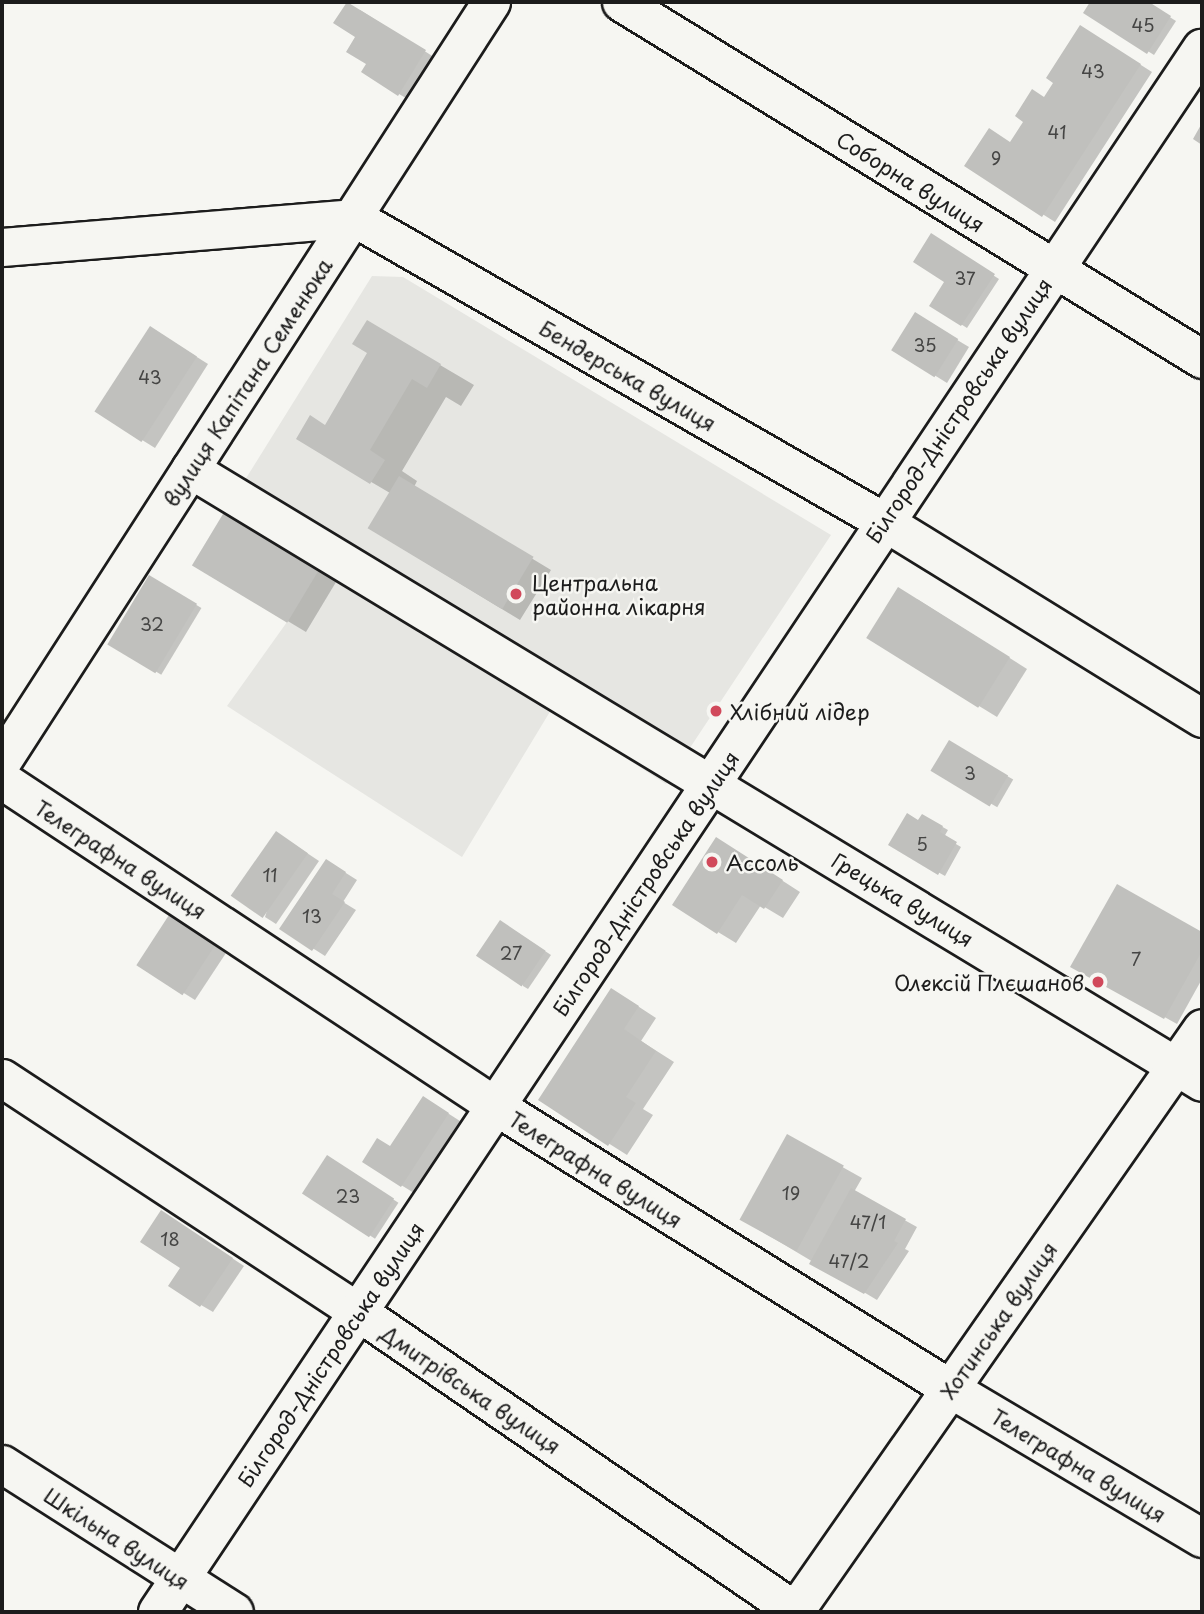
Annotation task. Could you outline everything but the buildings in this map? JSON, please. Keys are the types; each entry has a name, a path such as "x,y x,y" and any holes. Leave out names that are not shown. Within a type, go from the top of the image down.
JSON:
{"main road":[{"name":"Білгород-Дністровська вулиця","path":"158,1612 357,1311 497,1107 883,522 1202,49"}],"street":[{"name":"вулиця Капітана Семенюка","path":"2,761 355,218 491,2"},
{"name":"Соборна вулиця","path":"621,2 1202,359"},
{"path":"2,247 355,218"},
{"name":"Бендерська вулиця","path":"355,218 883,522 1202,718"},
{"name":"Грецька вулиця","path":"190,470 712,782 1189,1074"},
{"name":"Телеграфна вулиця","path":"2,780 497,1107 951,1389 1202,1538"},
{"name":"Хотинська вулиця","path":"796,1612 951,1389 1189,1074 1202,1028"},
{"name":"Дмитрівська вулиця","path":"2,1078 357,1311 796,1612"},
{"name":"Шкільна вулиця","path":"2,1464 234,1612"}],"shaded area":[{"name":"Центральна районна лікарня","path":"372,276 403,277 831,535 666,784 551,710 462,857 227,706 287,622 192,565"}],"place":[{"name":"Центральна районна лікарня","path":"516,594"},
{"name":"Хлібний лідер","path":"716,711"},
{"name":"Ассоль","path":"712,862"},
{"name":"Олексій Плєшанов","path":"1098,982"}]}
